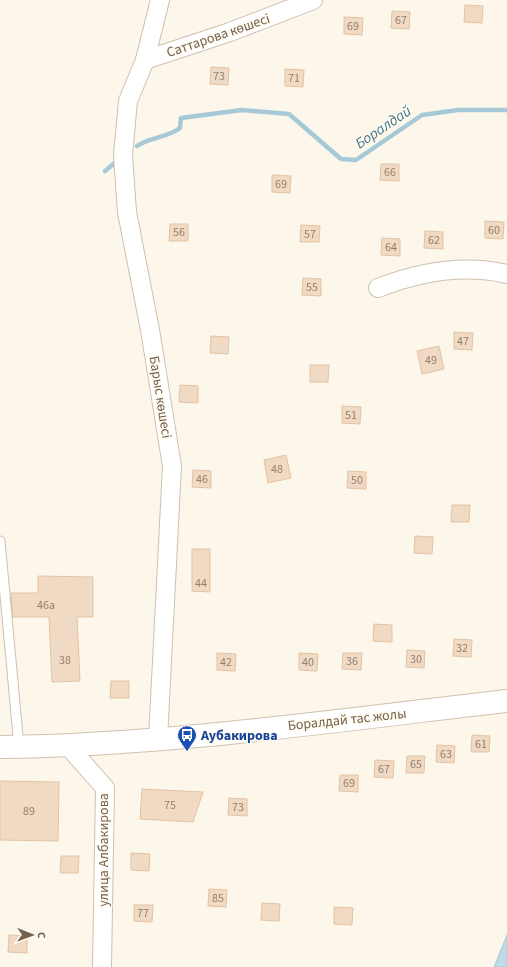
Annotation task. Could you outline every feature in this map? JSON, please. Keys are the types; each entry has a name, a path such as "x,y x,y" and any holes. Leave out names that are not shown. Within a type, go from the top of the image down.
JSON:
{"main road":[{"name":"Боралдай тас жолы","path":"10,747 68,746 158,739 507,701"}],"street":[{"name":"Барыс көшесі","path":"158,739 172,466 150,330 127,212 123,155 128,101 144,60 160,0"},
{"name":"Саттарова көшесі","path":"144,60 230,32 313,0"},
{"path":"378,288 402,279 454,269 471,269 507,274"},
{"name":"улица Албакирова","path":"68,746 105,788 102,967"}],"lane":[{"path":"0,541 10,747"}],"water":[{"path":"507,935 507,967 494,967"}],"building":[{"path":"465,5 483,6 482,23 464,22"},
{"path":"392,11 410,12 409,29 391,28"},
{"path":"344,17 363,18 362,35 344,34"},
{"path":"211,67 229,68 228,85 210,84"},
{"path":"285,69 304,70 303,87 285,86"},
{"path":"381,164 399,164 399,181 380,180"},
{"path":"272,175 291,176 290,193 272,192"},
{"path":"485,221 504,222 503,239 485,238"},
{"path":"170,224 188,224 188,241 169,241"},
{"path":"301,225 320,226 319,242 300,242"},
{"path":"425,231 443,232 443,249 424,248"},
{"path":"382,238 400,239 400,256 381,255"},
{"path":"303,278 321,279 321,296 302,295"},
{"path":"454,332 473,333 472,350 454,349"},
{"path":"211,336 229,337 228,354 210,353"},
{"path":"439,346 444,369 422,374 417,351"},
{"path":"310,365 329,365 328,382 310,382"},
{"path":"180,385 198,386 198,403 179,402"},
{"path":"342,406 361,407 360,424 342,423"},
{"path":"286,455 291,478 268,483 264,460"},
{"path":"193,470 211,471 211,488 192,487"},
{"path":"348,471 366,472 366,489 347,488"},
{"path":"452,505 470,505 469,522 451,522"},
{"path":"415,536 433,537 432,554 414,553"},
{"path":"192,549 210,549 210,592 192,591"},
{"path":"38,576 93,577 93,617 77,617 80,681 52,682 49,617 13,617 11,593 38,593"},
{"path":"374,624 392,625 392,642 373,641"},
{"path":"454,639 472,640 471,657 453,656"},
{"path":"407,650 425,651 424,668 406,667"},
{"path":"217,653 236,654 235,671 217,670"},
{"path":"299,653 318,654 317,671 299,670"},
{"path":"343,653 362,653 361,670 342,669"},
{"path":"111,681 129,681 129,698 110,698"},
{"path":"472,735 490,736 489,752 471,752"},
{"path":"437,745 455,746 454,763 436,762"},
{"path":"407,756 425,756 424,773 406,773"},
{"path":"375,760 394,761 393,778 374,777"},
{"path":"340,775 358,775 358,792 339,791"},
{"path":"0,781 59,782 58,841 0,840"},
{"path":"142,789 203,792 193,822 140,819"},
{"path":"229,798 247,799 247,816 228,815"},
{"path":"131,853 150,854 149,871 131,870"},
{"path":"61,856 79,856 78,873 60,873"},
{"path":"209,889 227,890 226,907 208,906"},
{"path":"262,903 280,904 279,921 261,920"},
{"path":"134,905 153,905 152,922 134,921"},
{"path":"334,907 353,908 352,925 334,924"},
{"path":"9,935 27,936 27,953 8,952"}],"waterway":[{"name":"Боралдай","path":"137,146 147,141 164,136 180,128 181,118 242,110 289,114 341,159 356,160 422,115 458,110 507,110"},
{"name":"Боралдай","path":"105,171 117,161"}],"place":[{"name":"Аубакирова","path":"187,752"}]}
